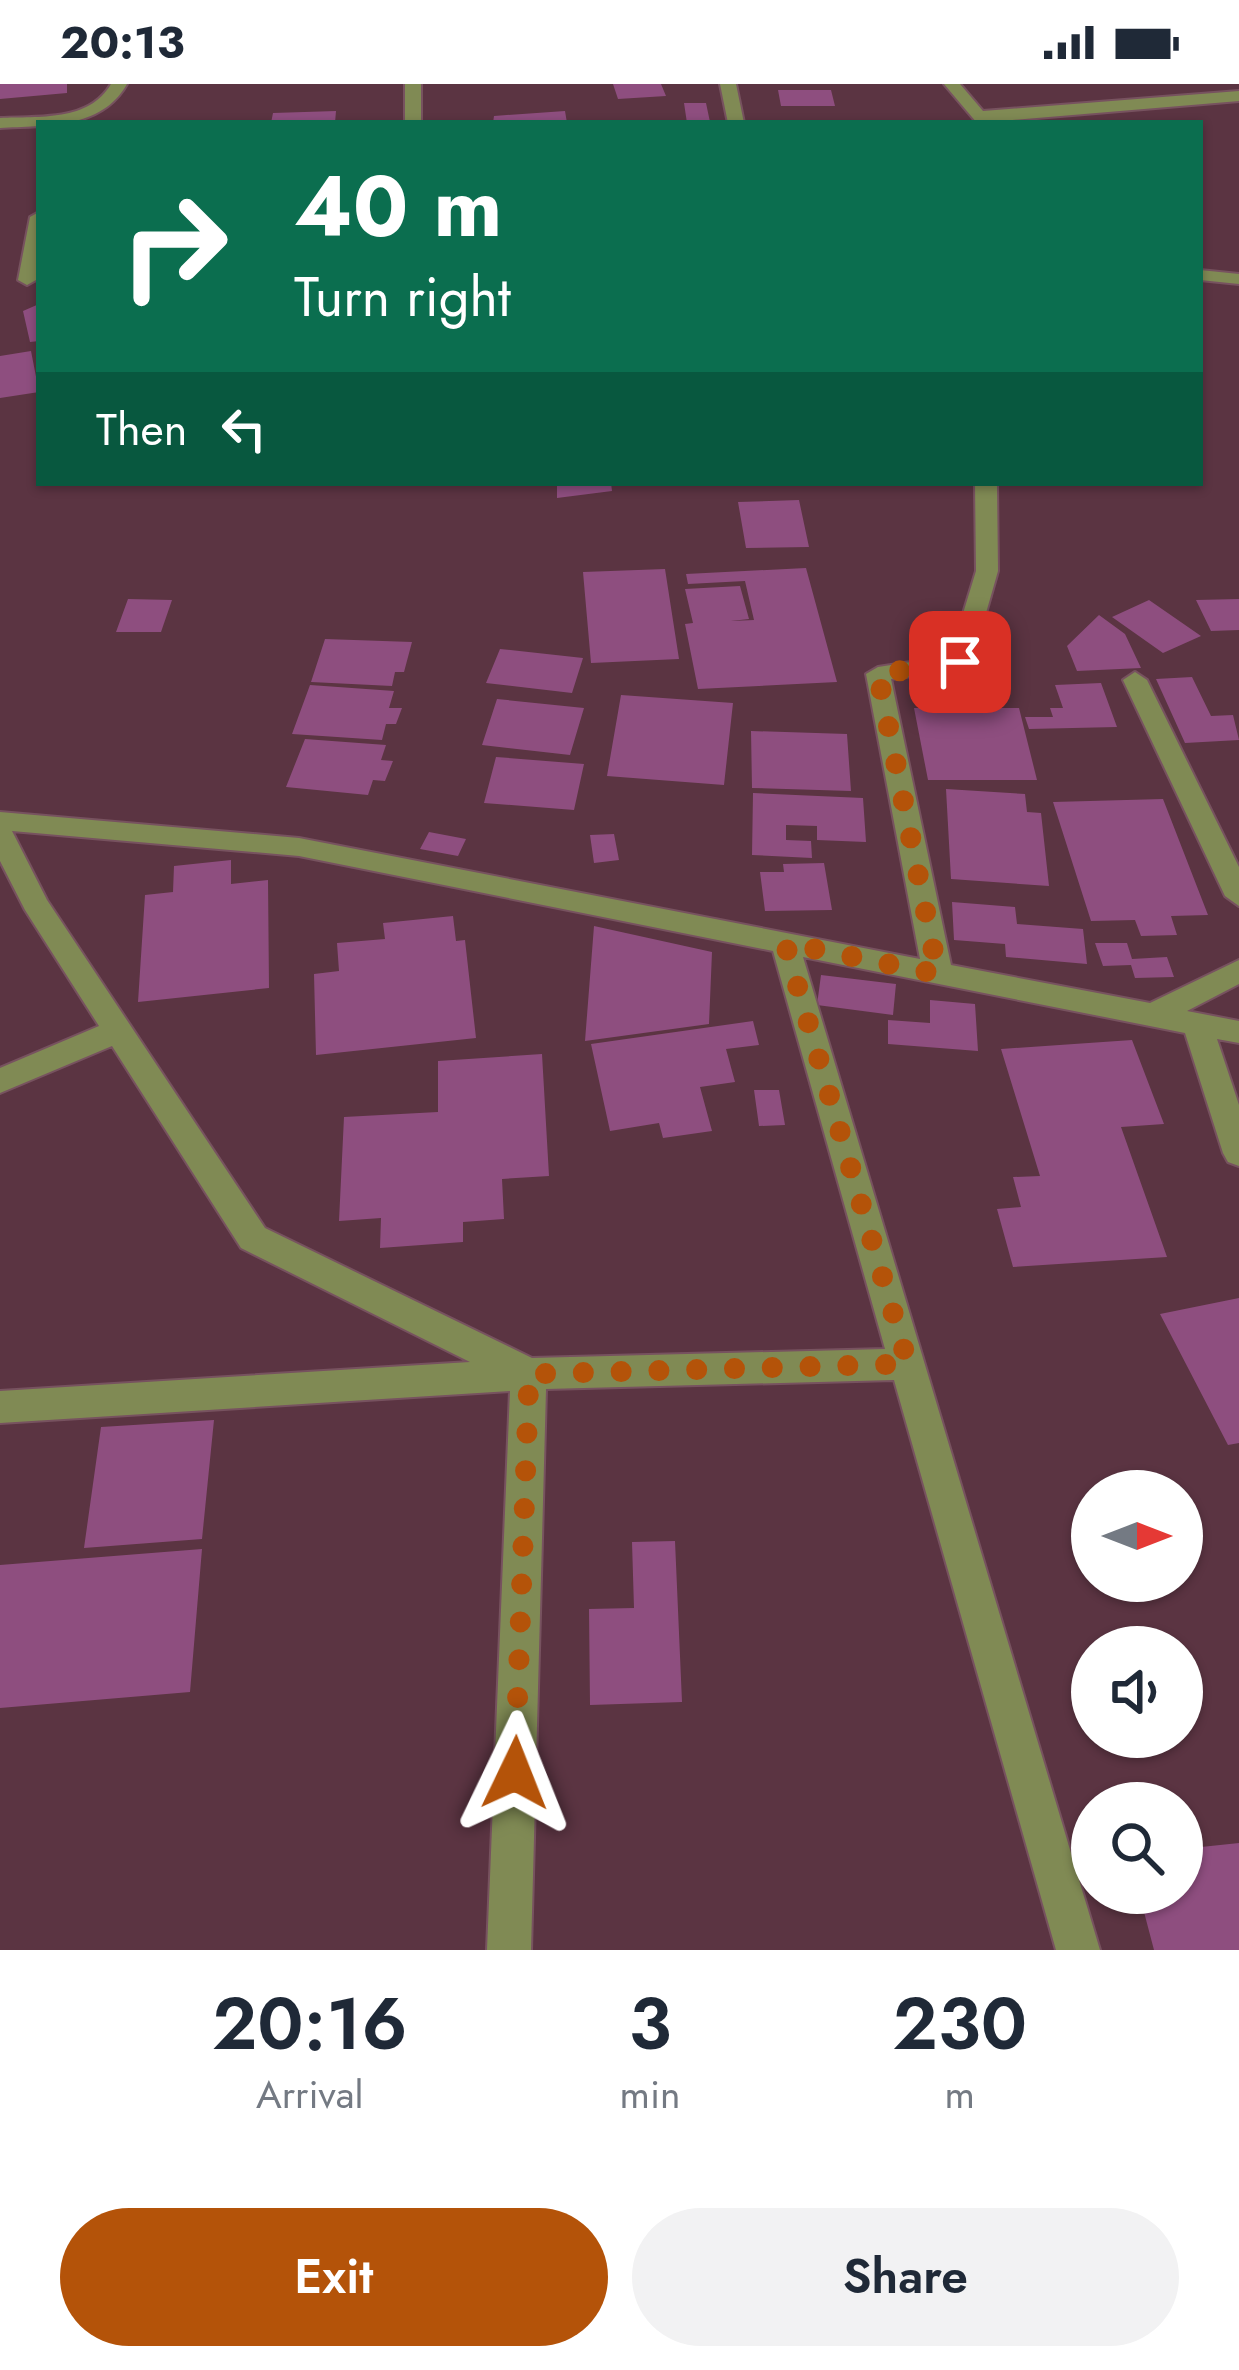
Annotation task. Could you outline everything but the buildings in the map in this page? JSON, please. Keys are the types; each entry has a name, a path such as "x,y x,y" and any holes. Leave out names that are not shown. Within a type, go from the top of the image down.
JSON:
{"street":[{"path":"69,120 98,111 113,100 118,84"},
{"path":"412,84 413,120"},
{"path":"728,84 735,120"},
{"path":"952,84 982,120 1239,96"},
{"path":"0,123 36,121"},
{"path":"0,284 33,280 36,249"},
{"path":"1203,275 1239,279"},
{"path":"938,974 878,674 960,662 987,572 986,486"},
{"path":"1135,680 1239,896"},
{"path":"0,821 299,847 1239,1032"},
{"path":"0,834 35,903 253,1238 529,1374"},
{"path":"785,943 1078,1950"},
{"path":"1150,1016 1239,971"},
{"path":"1197,1024 1239,1153"},
{"path":"0,1082 116,1031"},
{"path":"0,1407 529,1374 908,1364"},
{"path":"508,1950 529,1374"}],"route":[{"path":"515,1773 529,1374 908,1364 785,943 938,974 878,674 960,662"}]}
